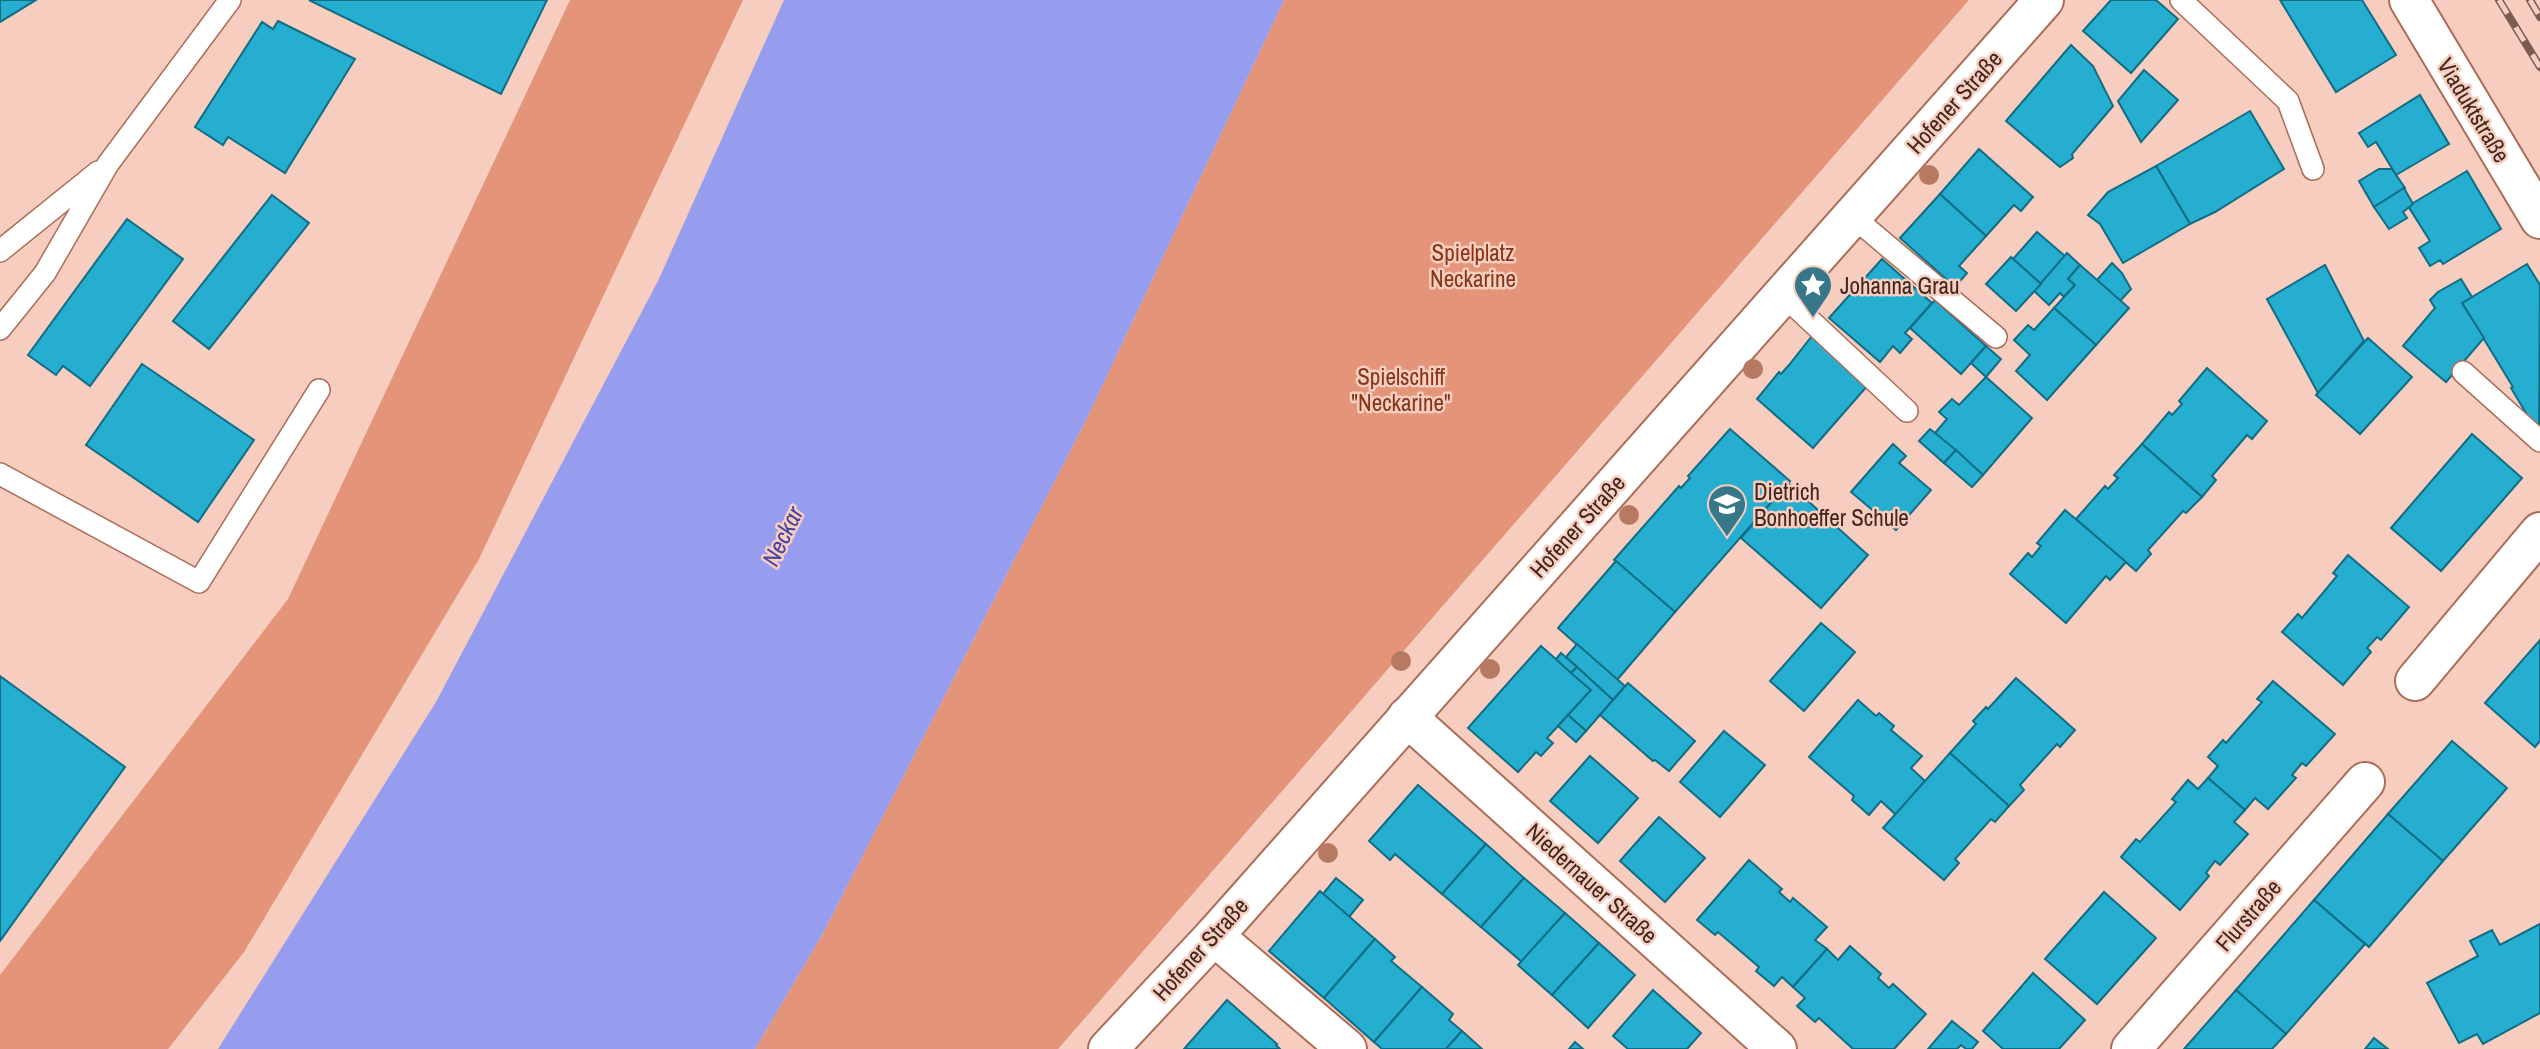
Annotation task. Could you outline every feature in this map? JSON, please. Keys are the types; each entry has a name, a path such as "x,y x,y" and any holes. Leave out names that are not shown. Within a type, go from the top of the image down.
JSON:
{"street":[{"name":"Hofener Straße","path":"1108,1049 1214,936 2043,0"},
{"name":"Viaduktstraße","path":"2409,0 2540,219"},
{"path":"2415,681 2540,532"},
{"name":"Niedernauer Straße","path":"1407,717 1777,1049"},
{"name":"Flurstraße","path":"2131,1049 2365,782"},
{"path":"1214,936 1346,1049"}],"lane":[{"path":"0,329 45,272 108,164 230,0"},
{"path":"2181,0 2288,101 2312,169"},
{"path":"0,251 108,164"},
{"path":"1852,216 1996,337"},
{"path":"1782,295 1907,411"},
{"path":"2463,372 2540,441"},
{"path":"0,474 199,582 319,390"}],"green space":[{"path":"570,0 743,0 479,559 244,952 168,1049 0,1049 0,975 288,599"},
{"path":"1284,0 1969,0 1058,1049 755,1049 822,935 1087,418"}],"water":[{"name":"Neckar","path":"784,0 1284,0 1087,418 822,935 755,1049 218,1049 436,702 658,281"}],"building":[{"path":"0,0 36,0 0,22"},
{"path":"309,0 547,0 501,94"},
{"path":"2111,0 2156,0 2178,19 2131,73 2083,31"},
{"path":"2280,0 2362,0 2396,55 2336,92"},
{"path":"278,21 355,59 285,173 228,137 223,145 195,127 262,22 273,29"},
{"path":"2071,45 2093,66 2113,106 2072,154 2073,158 2060,167 2006,121"},
{"path":"2144,70 2178,100 2141,142 2118,101"},
{"path":"2420,95 2449,144 2396,175 2376,142 2368,147 2359,133"},
{"path":"2250,111 2284,169 2215,212 2190,224 2156,166"},
{"path":"1979,149 2033,197 2021,211 2014,205 1986,236 1940,194"},
{"path":"2156,166 2190,224 2123,263 2100,224 2088,215 2108,192"},
{"path":"2379,169 2392,169 2405,188 2374,207 2359,181"},
{"path":"2467,171 2501,229 2443,264 2440,260 2430,266 2419,248 2430,241 2408,206"},
{"path":"2404,188 2413,204 2403,212 2407,218 2389,229 2374,207"},
{"path":"1940,194 1986,236 1959,266 1967,273 1955,287 1900,238"},
{"path":"272,195 309,223 209,349 173,321"},
{"path":"127,219 183,259 90,386 63,366 56,375 28,355"},
{"path":"2037,232 2065,256 2041,284 2013,259"},
{"path":"2067,253 2080,265 2068,279 2075,285 2064,297 2060,293 2049,305 2034,291"},
{"path":"2011,257 2041,284 2016,311 1986,284"},
{"path":"1882,259 1932,303 1905,333 1912,339 1900,353 1893,346 1880,362 1829,318"},
{"path":"2112,263 2122,273 2131,289 2120,301 2097,280"},
{"path":"2527,264 2540,285 2539,435 2462,303"},
{"path":"2080,265 2129,308 2096,345 2054,308 2075,285 2068,279"},
{"path":"2325,265 2364,341 2318,393 2267,299"},
{"path":"2461,279 2472,297 2462,303 2484,338 2446,382 2403,346 2435,308 2430,300 2438,292"},
{"path":"1935,300 1986,346 1961,374 1910,328"},
{"path":"2054,308 2096,345 2047,400 2016,371 2030,355 2014,340 2028,325 2034,330"},
{"path":"1812,336 1868,385 1813,448 1757,399"},
{"path":"2368,338 2412,377 2360,434 2316,395"},
{"path":"1986,346 2001,359 1986,377 1971,363"},
{"path":"142,364 254,440 198,522 86,445"},
{"path":"2207,368 2267,421 2252,439 2247,435 2212,476 2216,480 2202,497 2142,444 2169,412 2172,415 2182,404 2179,401"},
{"path":"1986,377 2032,418 1983,475 1935,433 1947,419 1939,412 1952,399 1959,405"},
{"path":"1730,429 1790,481 1675,612 1614,560 1679,486 1681,488 1690,478 1688,476"},
{"path":"1930,429 1956,450 1944,463 1919,441"},
{"path":"2472,434 2522,478 2441,571 2391,528"},
{"path":"1893,444 1906,456 1899,463 1931,490 1896,530 1851,492"},
{"path":"2142,444 2202,497 2186,513 2183,511 2148,550 2151,554 2136,571 2076,519 2105,486 2108,489 2118,478 2114,475"},
{"path":"1956,450 1983,475 1972,487 1944,463"},
{"path":"1788,483 1868,555 1821,608 1741,538"},
{"path":"2065,510 2126,562 2110,580 2106,576 2066,623 2010,574 2028,553 2032,557 2041,546 2037,543"},
{"path":"2348,555 2409,607 2381,640 2377,637 2367,648 2371,652 2343,685 2282,632 2298,614 2302,618 2337,576 2333,573"},
{"path":"1616,561 1675,612 1617,680 1558,628"},
{"path":"1821,623 1855,652 1804,711 1770,681"},
{"path":"2540,640 2540,741 2535,747 2485,703"},
{"path":"1577,644 1625,686 1613,700 1566,657"},
{"path":"1541,646 1591,690 1547,738 1553,743 1541,756 1536,752 1518,772 1468,728"},
{"path":"1561,653 1577,667 1571,673 1556,659"},
{"path":"1577,667 1613,700 1586,731 1568,715 1591,690 1571,673"},
{"path":"0,676 125,767 0,941"},
{"path":"2016,678 2075,730 2060,747 2057,744 2020,785 2024,790 2009,806 1950,753 1976,724 1973,721 1986,707 1988,709"},
{"path":"2273,681 2335,734 2306,766 2302,763 2292,775 2296,778 2268,809 2255,798 2245,810 2208,778 2218,766 2208,757 2223,740 2226,743 2262,702 2257,699"},
{"path":"1628,683 1695,741 1669,771 1653,761 1600,715"},
{"path":"1858,700 1876,716 1879,713 1894,726 1891,730 1922,756 1911,768 1925,781 1896,815 1881,801 1869,815 1852,800 1854,796 1809,757"},
{"path":"1568,715 1586,731 1576,742 1558,726"},
{"path":"1724,731 1765,765 1720,817 1680,782"},
{"path":"2452,741 2507,788 2443,861 2388,814"},
{"path":"1950,753 2009,806 1995,822 1991,819 1955,859 1959,863 1944,880 1883,828"},
{"path":"1590,756 1638,798 1598,843 1550,801"},
{"path":"2208,778 2245,810 2234,822 2248,834 2220,865 2215,861 2206,873 2209,876 2180,910 2121,857 2136,839 2140,842 2176,802 2172,799 2188,780 2198,789"},
{"path":"1418,785 1486,844 1442,894 1395,854 1390,860 1369,841"},
{"path":"2388,814 2443,861 2369,947 2314,900"},
{"path":"1659,817 1705,858 1665,902 1620,861"},
{"path":"1486,844 1524,878 1481,927 1442,894"},
{"path":"1749,860 1782,889 1779,892 1790,902 1793,898 1827,927 1815,940 1827,949 1793,987 1782,977 1774,986 1756,971 1759,967 1718,932 1715,935 1697,920"},
{"path":"1336,878 1363,900 1349,917 1323,894"},
{"path":"1524,878 1565,913 1522,962 1481,927"},
{"path":"1320,891 1375,939 1324,998 1269,951"},
{"path":"2104,892 2156,938 2097,1004 2045,959"},
{"path":"2314,900 2365,944 2286,1034 2236,990"},
{"path":"1565,913 1599,943 1552,995 1518,965"},
{"path":"2540,924 2540,1013 2483,1044 2477,1034 2459,1043 2427,983 2478,956 2470,941 2492,930 2500,945"},
{"path":"1375,939 1395,957 1391,961 1422,987 1374,1042 1324,998"},
{"path":"1599,943 1635,975 1588,1028 1552,995"},
{"path":"1850,946 1881,974 1878,978 1889,988 1893,984 1926,1014 1894,1049 1853,1049 1819,1018 1815,1022 1797,1006 1805,998 1793,987 1827,949 1838,960"},
{"path":"2033,973 2085,1020 2059,1049 2003,1049 1983,1031"},
{"path":"1422,987 1453,1014 1449,1020 1462,1031 1446,1049 1382,1049 1374,1042"},
{"path":"1653,990 1701,1033 1687,1049 1628,1049 1613,1036"},
{"path":"2236,990 2286,1034 2272,1049 2184,1049"},
{"path":"1227,1000 1277,1044 1280,1049 1184,1049"},
{"path":"1952,1021 1978,1042 1972,1049 1961,1045 1957,1049 1928,1049"},
{"path":"1462,1031 1482,1049 1446,1049"},
{"path":"2374,1038 2388,1049 2365,1049"},
{"path":"1575,1042 1583,1049 1569,1049"}],"railway":[{"path":"2499,0 2540,67"},
{"path":"2530,0 2540,17"}],"place":[{"name":"Johanna Grau","path":"1813,319"},
{"name":"Dietrich Bonhoeffer Schule","path":"1727,538"}],"park label":[{"name":"Spielplatz Neckarine","path":"1473,265"},
{"name":"Spielschiff \"Neckarine\"","path":"1401,389"}]}
